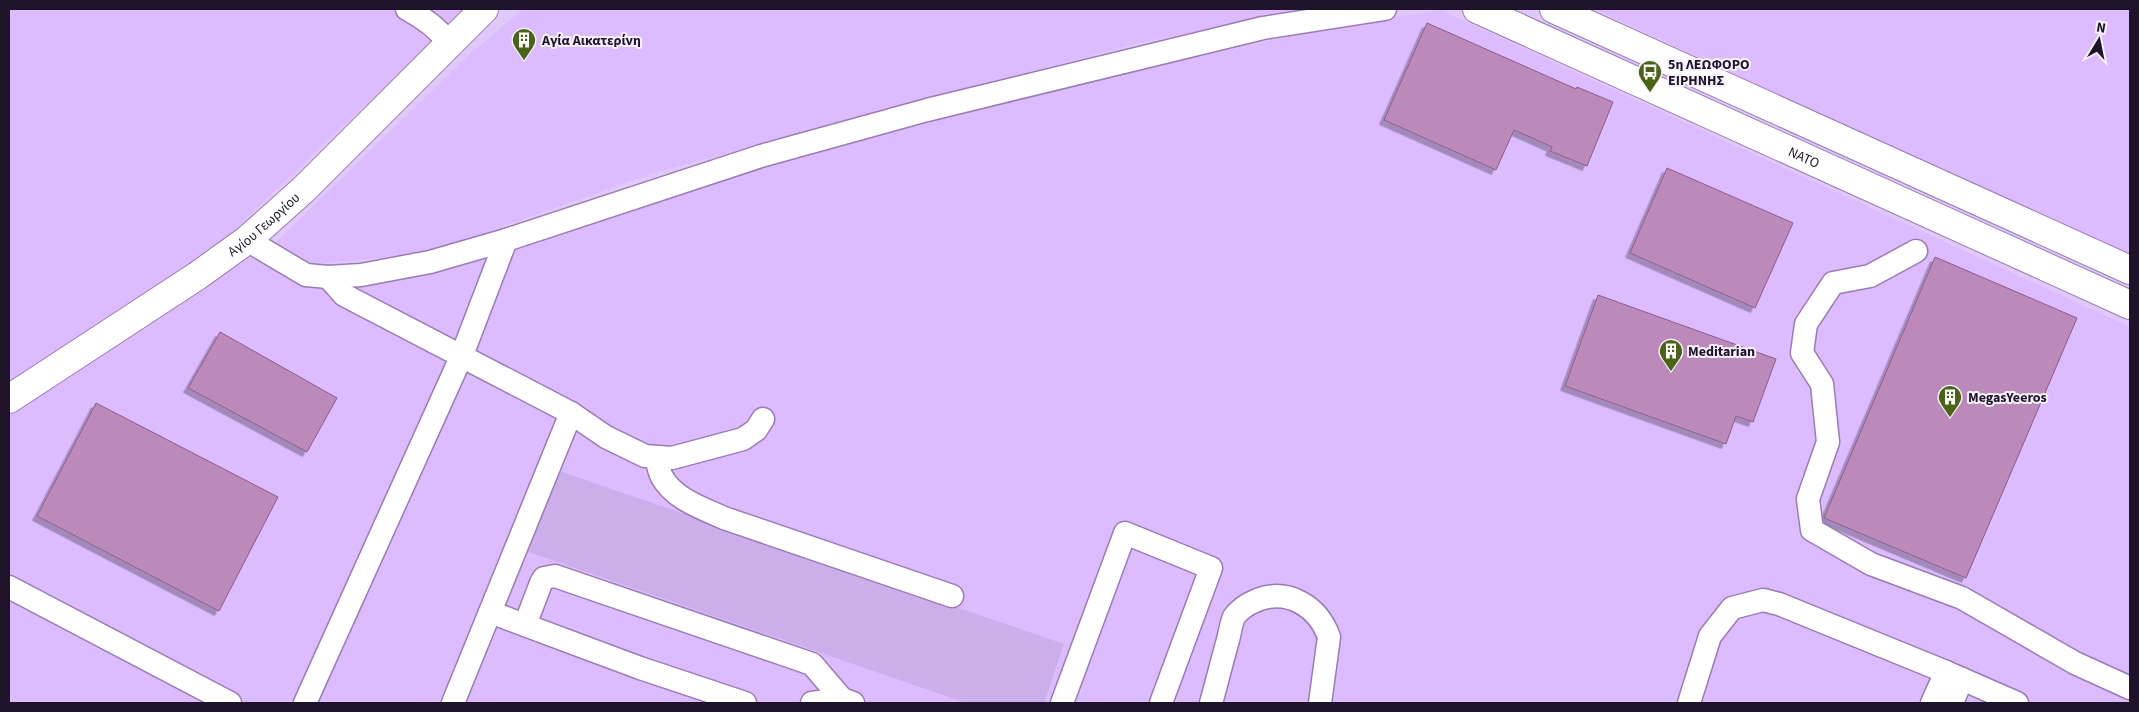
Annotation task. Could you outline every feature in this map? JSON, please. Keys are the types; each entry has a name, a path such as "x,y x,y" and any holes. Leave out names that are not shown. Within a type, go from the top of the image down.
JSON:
{"main road":[{"name":"Αγίου Γεωργίου","path":"9,399 189,281 247,240 303,190 484,9"},
{"name":"ΝΑΤΟ","path":"1480,9 2130,305"},
{"path":"1554,9 2130,270"}],"street":[{"path":"247,240 306,274 328,278 361,275 430,262 506,240 761,156 927,110 1263,28 1385,9"},
{"path":"418,11 441,32 450,44"},
{"path":"305,703 462,355 506,240"},
{"path":"1916,251 1870,276 1833,284 1806,324 1802,353 1822,384 1828,442 1808,499 1812,530 1871,564 1962,598 2075,663 2130,688"},
{"path":"328,278 344,295 571,413 606,437 630,450 656,458 672,458 743,439 756,430 763,419"},
{"path":"453,703 571,413"},
{"path":"656,458 662,477 676,494 697,506 724,518 952,596"},
{"path":"1062,703 1125,533 1211,568 1161,703"},
{"path":"525,625 544,578 555,576 812,664 848,701"},
{"path":"9,587 230,703"},
{"path":"1211,703 1234,618 1250,603 1260,599 1282,596 1303,603 1312,610 1322,622 1329,637 1320,703"},
{"path":"1689,703 1710,636 1732,608 1763,600 1779,604 1954,675 2017,703"},
{"path":"490,612 640,668 744,703"},
{"path":"1932,703 1954,675"},
{"path":"1952,703 1954,675"},
{"path":"812,703 848,701"}],"shaded area":[{"path":"9,9 465,9 225,239 319,289 425,275 563,233 774,163 1072,85 1323,29 1440,10 2130,327 2130,703 9,703"},
{"path":"524,9 1315,9 1138,43 647,175 431,252 300,266 271,247 472,52"},
{"path":"1595,9 2130,9 2130,259"},
{"path":"556,470 1064,644 1044,703 966,703 523,550"}],"building":[{"path":"1427,23 1576,89 1577,87 1613,102 1587,166 1550,151 1552,147 1514,130 1496,170 1384,120"},
{"path":"1667,168 1793,223 1755,308 1630,253"},
{"name":"MegasYeeros","path":"1935,257 2077,318 1966,578 1824,518"},
{"name":"Meditarian","path":"1598,295 1776,359 1753,422 1736,416 1726,444 1565,386"},
{"path":"220,332 337,398 307,452 188,388"},
{"path":"96,403 278,497 219,611 37,516"}],"place":[{"name":"Αγία Αικατερίνη","path":"524,61"},
{"name":"5η ΛΕΩΦΟΡΟ ΕΙΡΗΝΗΣ","path":"1650,93"},
{"name":"Meditarian","path":"1671,372"},
{"name":"MegasYeeros","path":"1950,418"}]}
